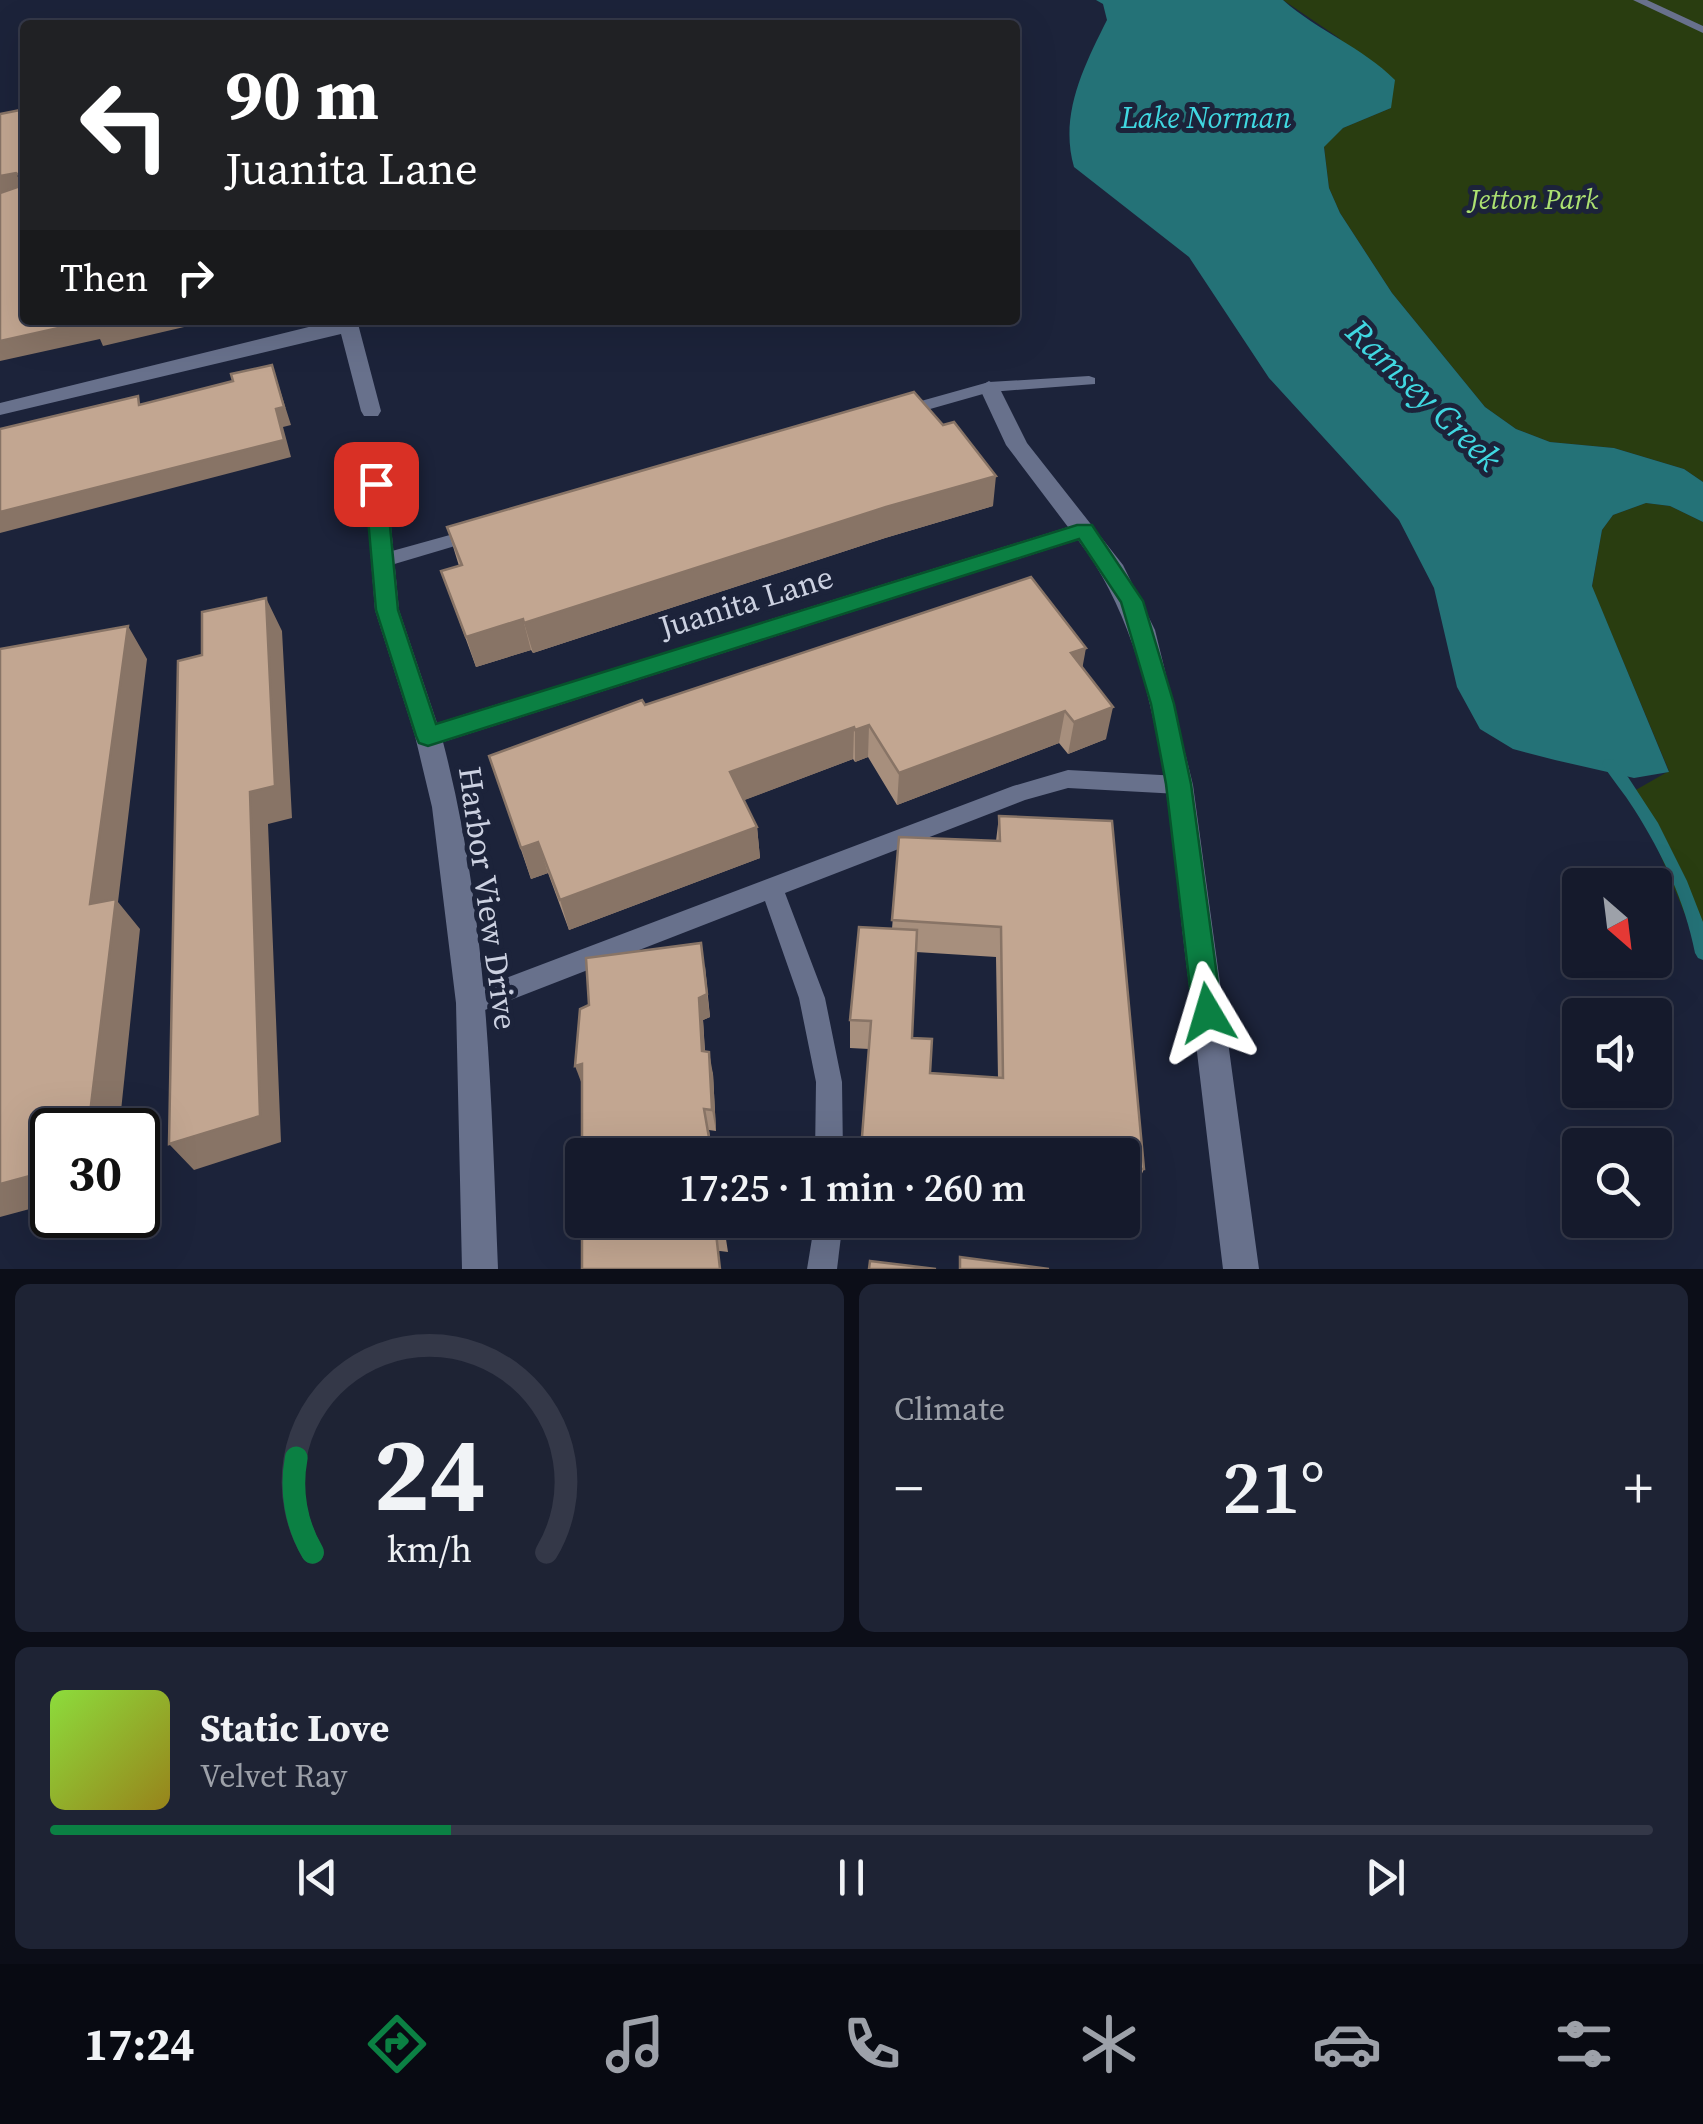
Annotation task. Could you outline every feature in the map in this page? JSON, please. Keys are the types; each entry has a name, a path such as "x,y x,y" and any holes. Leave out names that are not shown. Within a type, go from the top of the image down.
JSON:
{"street":[{"path":"0,409 340,325"},
{"path":"349,325 371,411"},
{"path":"989,387 1017,445 1115,571 1143,630 1179,784 1241,1269"},
{"name":"Harbor View Drive","path":"376,484 387,610 428,736 446,807 472,1004 480,1269"},
{"name":"Juanita Lane","path":"428,736 1084,530"}],"lane":[{"path":"1638,0 1703,30"},
{"path":"875,420 989,387 1089,381"},
{"path":"381,561 495,528"},
{"path":"472,1004 1021,792 1068,778 1179,784"},
{"path":"772,888 812,998 829,1082 830,1138"},
{"path":"822,1269 827,1238"}],"green space":[{"name":"Jetton Park","path":"1283,0 1703,0 1703,482 1684,469 1614,448 1550,442 1516,429 1485,407 1392,293 1340,213 1329,188 1324,146 1343,128 1391,108 1339,38"},
{"path":"1646,503 1670,506 1703,522 1703,958 1672,883 1672,868 1666,868 1634,791 1669,771 1592,587 1602,530 1613,515"}],"water":[{"name":"Lake Norman","path":"1096,0 1283,0 1382,68 1395,80 1391,108 1343,128 1324,147 1329,188 1340,213 1392,293 1485,407 1516,429 1550,442 1614,448 1684,469 1703,482 1703,522 1670,506 1646,503 1613,515 1602,530 1592,586 1669,772 1634,778 1513,749 1480,729 1457,687 1434,588 1399,520 1269,378 1189,257 1074,167 1070,129 1076,91 1107,20 1103,4"}],"building":[{"path":"20,110 20,176 0,176 0,114"},
{"path":"20,186 20,325 72,325 0,341 0,193"},
{"path":"272,365 284,407 276,409 284,440 0,512 0,429 138,396 139,405 233,381 231,374"},
{"path":"914,392 943,425 954,422 996,476 886,507 524,623 523,619 466,637 441,571 462,565 447,527"},
{"path":"1031,577 1086,648 1071,653 1113,707 1074,722 1065,711 899,773 869,725 855,730 854,727 730,772 757,827 560,900 538,842 521,848 489,756 642,700 645,705"},
{"path":"266,598 275,786 250,792 260,1116 169,1144 178,661 202,655 202,612"},
{"path":"128,626 90,904 116,899 91,1108 30,1108 30,1176 0,1184 0,649"},
{"path":"999,816 1112,821 1144,1169 1140,1169 1140,1138 862,1137 871,1021 850,1020 859,927 917,930 912,1038 932,1039 930,1073 1003,1078 1001,927 892,920 899,837 1000,841"},
{"path":"701,943 707,994 699,998 702,1051 709,1052 712,1110 704,1109 709,1138 582,1138 582,1064 575,1066 580,1009 589,1005 586,958"},
{"path":"582,1238 717,1238 720,1269 582,1269"},
{"path":"960,1257 1049,1269 960,1269"},
{"path":"870,1261 936,1269 869,1269"}],"waterway":[{"name":"Ramsey Creek","path":"1609,764 1638,803 1667,854 1690,907 1703,953"}],"route":[{"path":"376,484 387,610 428,736 1084,530 1132,601 1162,704 1179,784 1208,1013"}]}
